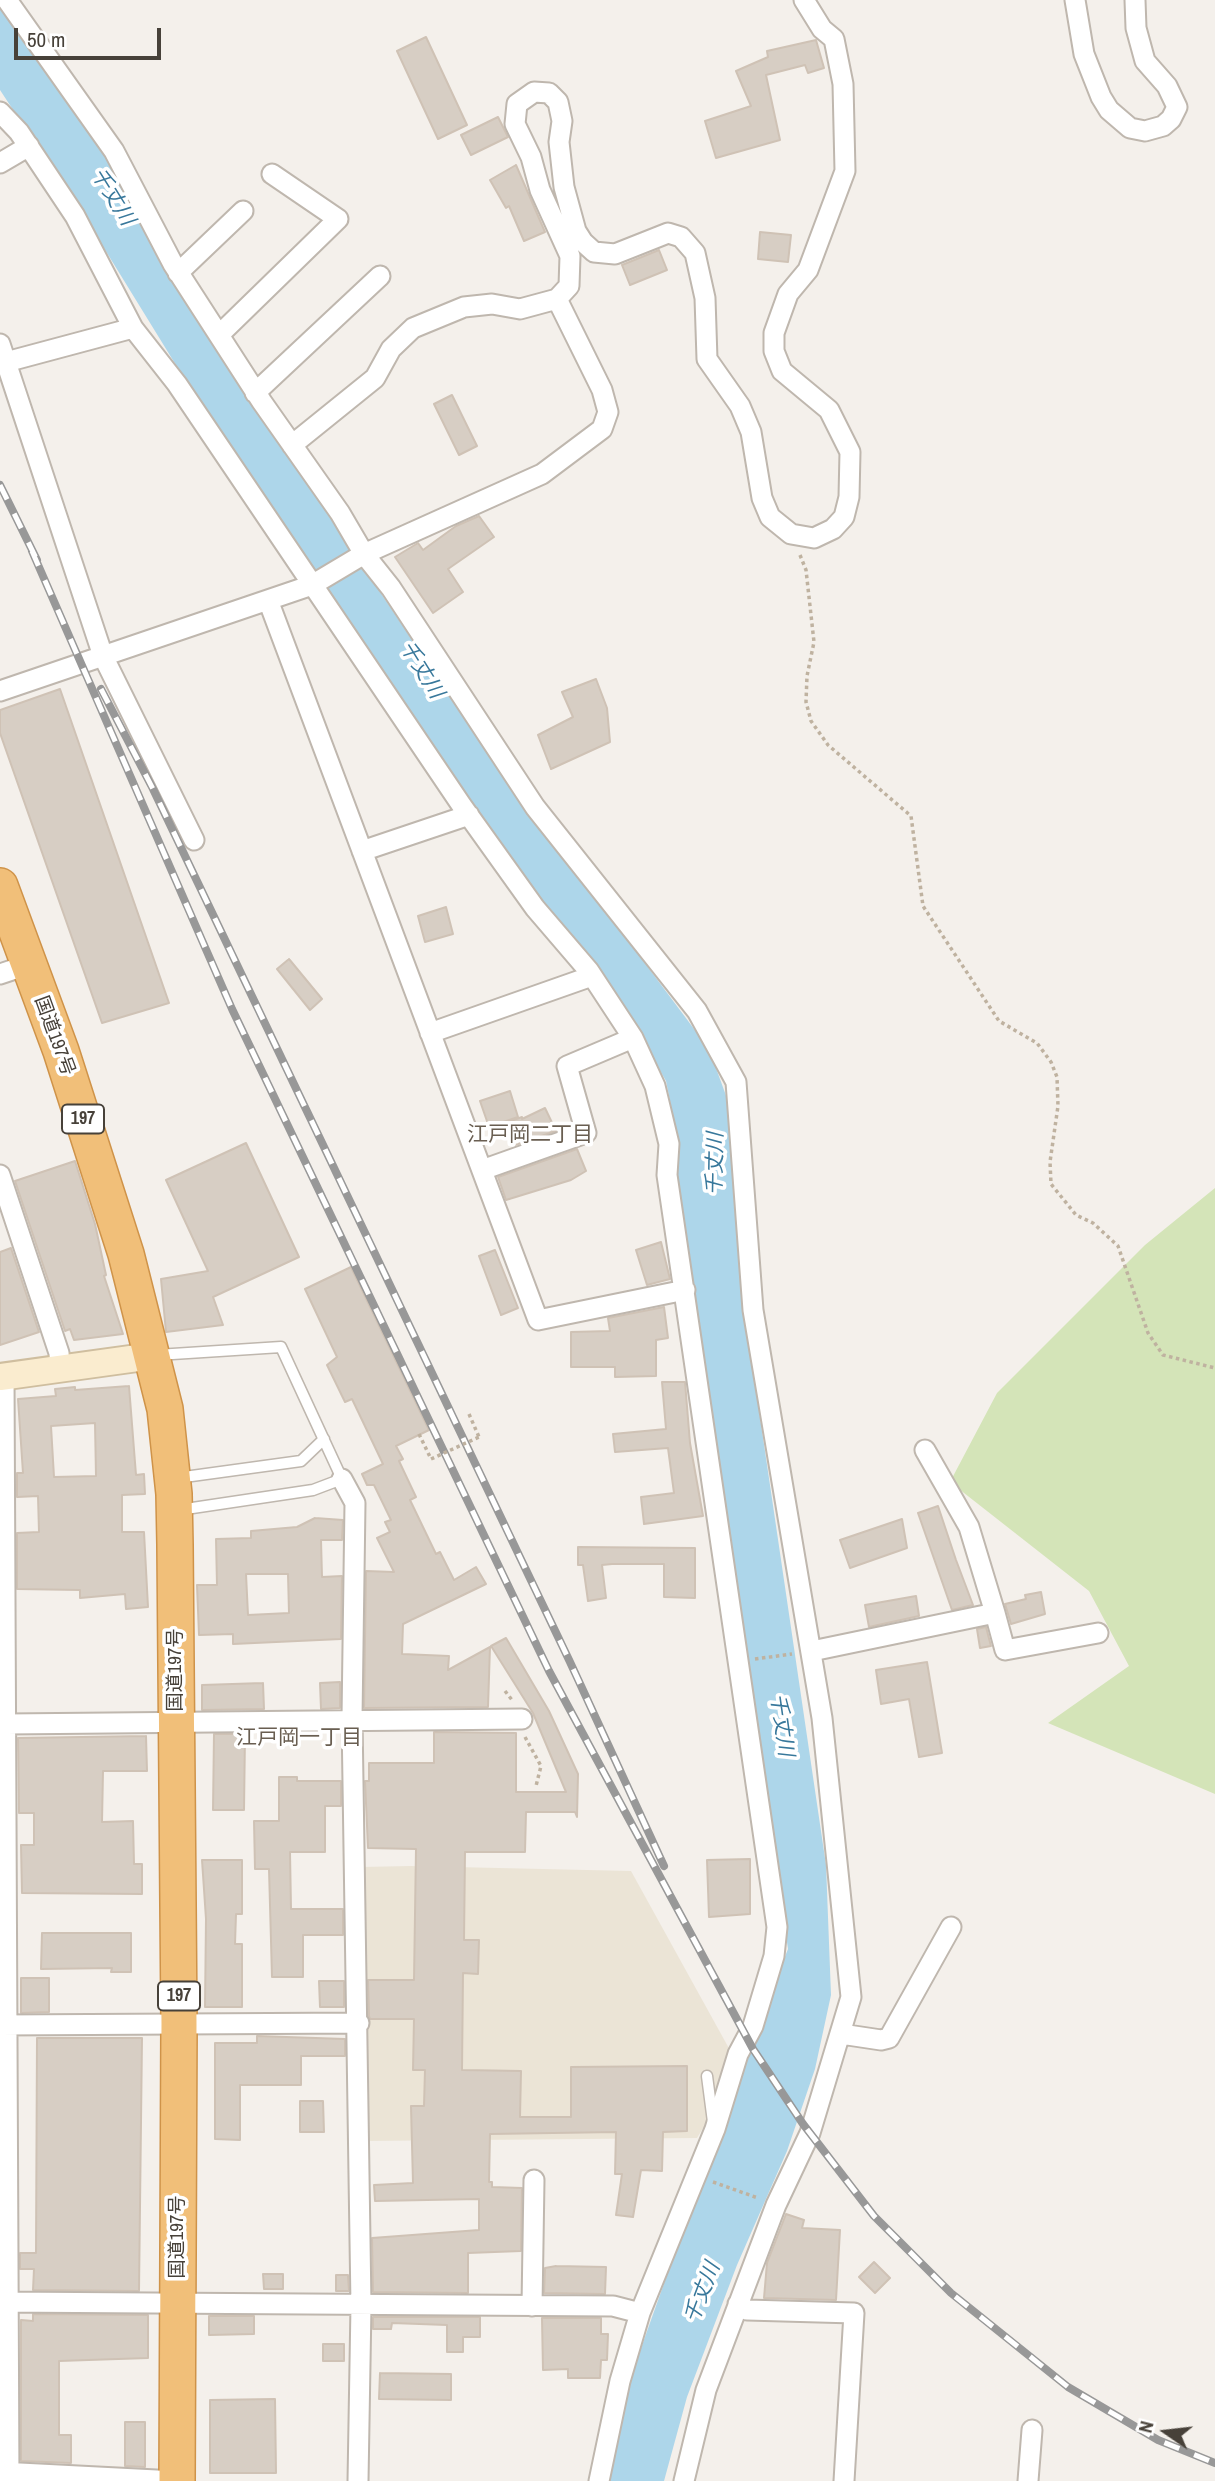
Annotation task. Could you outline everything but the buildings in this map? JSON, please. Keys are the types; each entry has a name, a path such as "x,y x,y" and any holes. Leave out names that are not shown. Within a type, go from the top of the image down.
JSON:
{"highway":[{"name":"国道197号","path":"0,886 14,970 61,1051 126,1254 165,1409 174,1495 179,2024 176,2481"}],"street":[{"path":"7,0 114,151 178,272 255,393 341,513 364,554 391,587 535,807 697,1011 736,1082 753,1310 822,1718 851,1997 810,2133 776,2205 706,2390 684,2481"},
{"path":"292,445 375,378 391,349 413,328 464,307 492,304 520,309 558,299 569,286 570,256 515,124 517,104 534,92 549,93 558,102 562,121 559,142 564,187 576,231 594,252 615,254 668,233 681,237 695,253 705,298 707,359 740,406 751,432 762,498 770,517 791,534 814,538 833,529 844,517 849,497 850,452 829,410 782,372 774,351 774,334 788,294 808,270 845,171 843,84 834,39 822,29 804,0"},
{"path":"1075,0 1084,54 1101,97 1109,110 1130,128 1145,131 1163,126 1171,119 1177,107 1167,86 1146,61 1136,28 1135,0"},
{"path":"0,112 29,146 75,216 133,328 177,384 316,582 469,815 535,908 592,976 633,1038 655,1086 669,1144 667,1175 777,1927 774,1956 753,2026 738,2054 715,2129 640,2314 621,2381 599,2481"},
{"path":"0,163 29,146"},
{"path":"219,335 338,219 272,174"},
{"path":"178,272 243,211"},
{"path":"255,393 380,276"},
{"path":"0,691 316,582 364,554 542,474 602,429 608,412 602,390 558,299"},
{"path":"133,328 3,353 103,656 194,840"},
{"path":"268,600 538,1320 685,1290"},
{"path":"362,851 469,815"},
{"path":"430,1033 592,976"},
{"path":"482,1170 586,1133 566,1066 633,1038"},
{"path":"0,1175 59,1353 60,1368"},
{"path":"152,1356 2,1376 6,1724 3,2302 6,2475 176,2481"},
{"path":"925,1450 969,1527 1005,1650 1098,1633"},
{"path":"342,1479 355,1503 352,1718 359,2023 361,2305 358,2481"},
{"path":"812,1651 995,1613"},
{"path":"6,1724 352,1718 522,1719"},
{"path":"841,2034 881,2040 890,2038 951,1927"},
{"path":"4,2025 359,2023"},
{"path":"532,2306 534,2180"},
{"path":"3,2302 613,2306 640,2314"},
{"path":"738,2304 747,2310 854,2313 844,2481"},
{"path":"1028,2481 1032,2430"}],"lane":[{"path":"152,1356 281,1346 342,1479 313,1490 174,1495"},
{"path":"174,1495 301,1461 324,1439"},
{"path":"707,2076 715,2129"}],"path":[{"path":"791,534 806,570 810,600 814,642 806,702 811,721 828,745 911,816 923,906 999,1021 1030,1038 1051,1062 1057,1077 1058,1105 1050,1162 1051,1184 1076,1215 1093,1223 1118,1247 1148,1333 1163,1355 1215,1368"},
{"path":"419,1434 431,1459 479,1437 469,1415"},
{"path":"752,1659 812,1651"},
{"path":"711,2181 762,2200"}],"shaded area":[{"path":"360,1867 631,1871 731,2052 720,2100 697,2138 362,2141"}],"green space":[{"path":"1215,1188 1215,1794 1048,1723 1129,1666 1089,1591 950,1482 997,1393 1145,1245"}],"water":[{"name":"千丈川","path":"0,2 107,156 182,296 538,828 603,907 709,1049 728,1101 743,1302 826,1865 831,1995 815,2069 787,2151 737,2265 687,2397 664,2481 608,2481 629,2382 738,2075 788,1949 685,1237 677,1175 678,1141 666,1081 616,994 511,860 219,435 99,240 0,90"}],"railway":[{"path":"0,485 37,560"},
{"path":"32,551 232,1009 549,1671 753,2049 803,2124 874,2216 951,2293 1068,2387 1158,2440 1215,2463"},
{"path":"101,689 153,789 570,1662 664,1866"}],"district":[{"name":"江戸岡二丁目","path":"530,1135"},
{"name":"江戸岡一丁目","path":"299,1738"}]}
